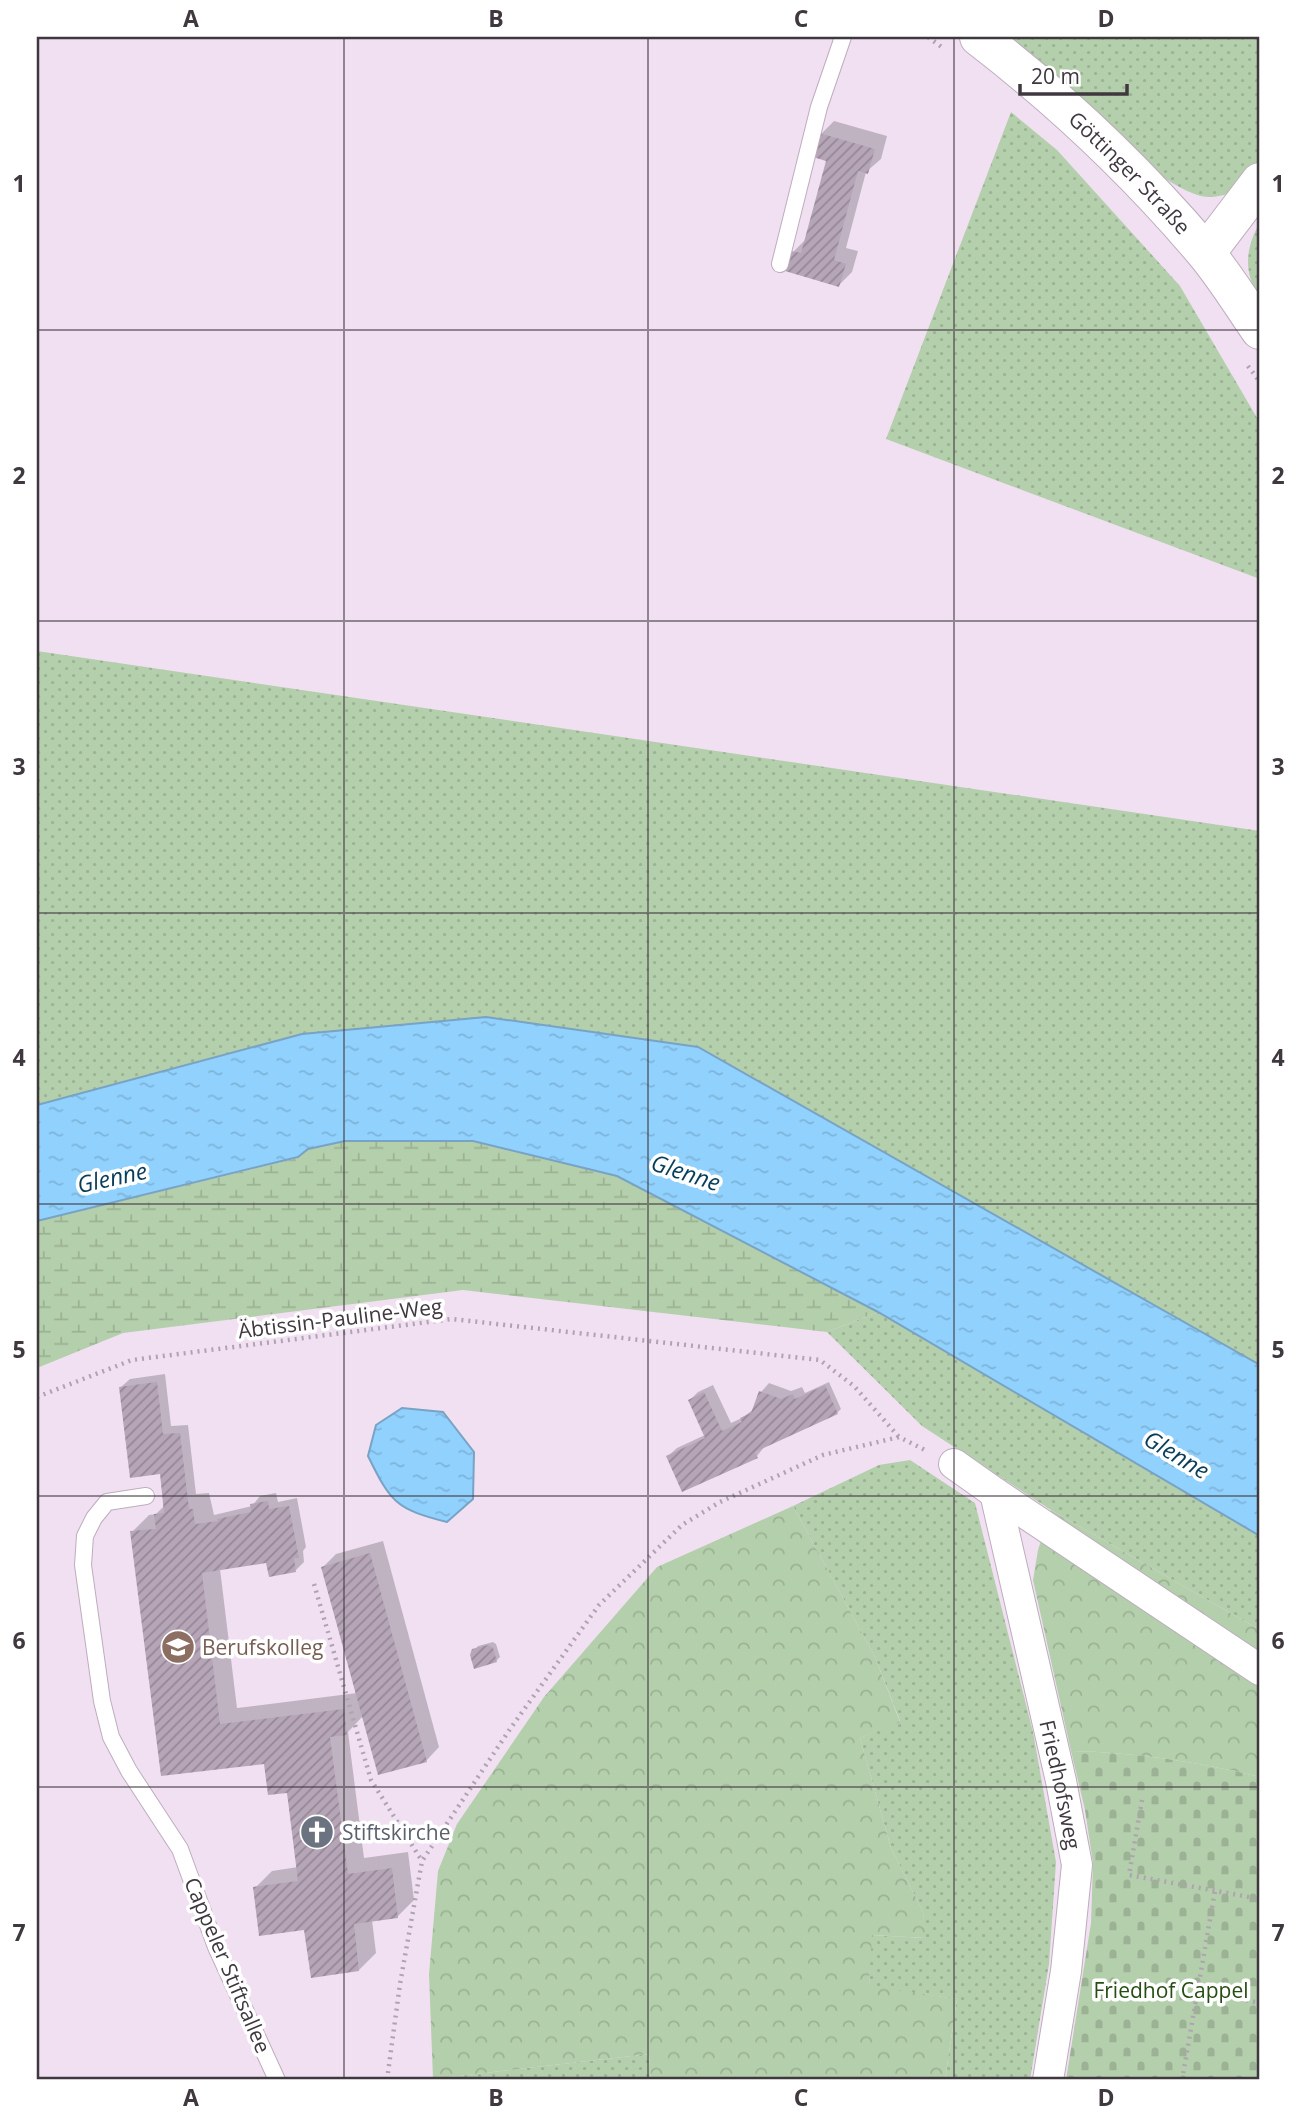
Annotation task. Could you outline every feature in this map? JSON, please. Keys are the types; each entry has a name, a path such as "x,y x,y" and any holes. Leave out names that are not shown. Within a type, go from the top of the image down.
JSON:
{"main road":[{"name":"Göttinger Straße","path":"979,37 1020,68 1117,156 1206,253 1260,330"},
{"path":"1206,253 1260,182"}],"street":[{"path":"954,1464 1260,1670"},
{"name":"Friedhofsweg","path":"995,1493 1061,1781 1077,1865 1066,1971 1048,2080"}],"lane":[{"path":"780,264 819,107 843,37"},
{"name":"Cappeler Stiftsallee","path":"146,1496 107,1502 94,1518 85,1536 83,1565 102,1701 111,1737 129,1771 180,1849 216,1947 277,2080"}],"path":[{"name":"Äbtissin-Pauline-Weg","path":"37,1397 132,1360 452,1320 820,1360 854,1387 899,1437"},
{"path":"387,2080 400,1984 422,1861 510,1729 599,1605 682,1525 720,1502 823,1455 899,1437 954,1464"},
{"path":"314,1584 371,1780 422,1861"},
{"path":"1142,1800 1129,1875 1260,1899"},
{"path":"1182,2080 1215,1891"},
{"path":"1198,1990 1260,2003"}],"green space":[{"path":"1003,37 1260,37 1260,168 1239,188 1227,194 1212,197 1191,193 1135,157 1073,104"},
{"path":"1011,112 1057,150 1180,286 1260,423 1260,579 886,439"},
{"path":"1260,222 1260,299 1251,279 1248,260 1251,242"},
{"path":"37,651 1260,831 1260,1365 698,1047 302,1034 37,1105"},
{"path":"345,1141 473,1141 617,1176 878,1312 827,1332 463,1290 123,1333 37,1368 37,1221 298,1158 308,1149"},
{"path":"878,1312 1260,1536 1260,1630 1051,1510 922,1426 827,1332"},
{"path":"910,1460 975,1503 1033,1732 1056,1862 1049,1964 1030,2080 945,2080 957,1999 869,1987 871,1935 925,1938 923,1912 891,1848 860,1738 900,1721 875,1657 793,1506 879,1465"},
{"path":"793,1506 875,1657 900,1722 860,1738 891,1848 923,1912 926,1938 872,1935 869,1986 957,1999 945,2080 651,2080 649,2054 433,2079 429,1974 438,1871 457,1824 544,1697 657,1567"},
{"path":"1051,1510 1260,1630 1260,1777 1166,1759 1071,1751 1033,1580 1038,1550"},
{"name":"Friedhof Cappel","path":"1071,1751 1166,1759 1260,1777 1260,2080 1066,2080 1091,1923 1093,1863 1085,1810"},
{"path":"649,2054 651,2080 433,2080 433,2079"}],"water":[{"name":"Glenne","path":"486,1017 698,1047 1260,1365 1260,1536 878,1312 617,1176 473,1141 345,1141 308,1149 298,1157 37,1221 37,1105 302,1034"},
{"path":"402,1408 443,1412 474,1452 473,1499 447,1522 416,1513 397,1502 383,1484 368,1456 376,1425"}],"building":[{"path":"819,133 875,149 868,174 858,171 834,260 846,264 839,287 785,271 791,251 801,253 826,161 813,157"},
{"path":"157,1382 163,1434 180,1433 189,1509 193,1509 195,1524 251,1512 250,1504 268,1501 269,1509 289,1506 299,1558 294,1558 296,1572 269,1577 266,1563 202,1573 220,1724 344,1709 347,1735 330,1737 348,1874 392,1868 398,1918 354,1924 359,1971 311,1978 304,1930 259,1936 253,1887 298,1881 287,1793 268,1795 264,1764 161,1776 130,1531 156,1529 154,1514 164,1513 160,1474 130,1478 119,1387"},
{"path":"825,1385 838,1414 755,1452 758,1458 682,1492 666,1456 705,1438 688,1400 704,1392 722,1431 742,1422 740,1418 751,1413 759,1391 781,1399 793,1394 795,1399"},
{"path":"370,1553 427,1762 378,1775 321,1567"},
{"path":"488,1645 493,1648 497,1662 474,1669 470,1655 472,1649"}],"place":[{"name":"Berufskolleg","path":"178,1647"},
{"name":"Stiftskirche","path":"317,1832"}]}
